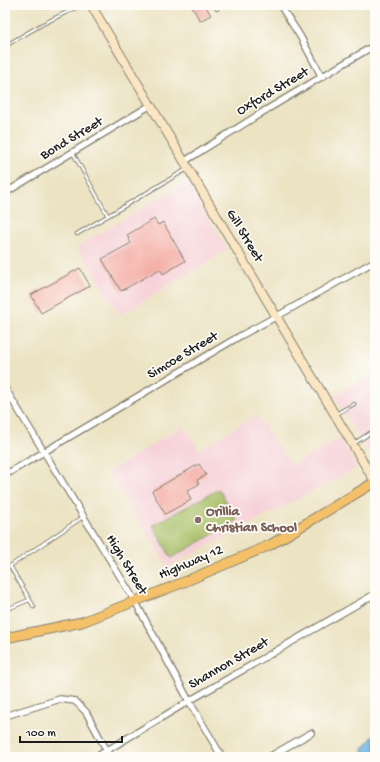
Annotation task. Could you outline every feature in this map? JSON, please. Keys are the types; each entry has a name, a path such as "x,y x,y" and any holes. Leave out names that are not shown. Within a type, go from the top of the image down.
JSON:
{"highway":[{"name":"Highway 12","path":"5,638 82,622 184,582 270,545 375,482"}],"main road":[{"name":"Gill Street","path":"91,5 375,482"}],"street":[{"path":"280,5 300,36 322,77"},
{"name":"Oxford Street","path":"187,165 266,110 375,45"},
{"name":"Bond Street","path":"5,193 151,105"},
{"name":"Simcoe Street","path":"5,475 240,336 277,317 375,260"},
{"name":"High Street","path":"5,388 135,601 188,701 222,757"},
{"name":"Shannon Street","path":"96,757 188,701 375,594"},
{"path":"5,716 60,699 75,701 86,712 107,751"},
{"path":"270,757 311,733"}],"lane":[{"path":"5,46 41,25 81,5"},
{"path":"215,5 217,9"},
{"path":"72,152 108,216"},
{"path":"77,234 108,216 187,165"},
{"path":"335,415 354,404"},
{"path":"353,444 375,430"},
{"path":"34,608 10,566 83,517"},
{"path":"5,610 29,600"}],"shaded area":[{"path":"188,181 227,250 120,315 77,247"},
{"path":"375,374 375,448 369,453 333,396"},
{"name":"Orillia Christian School","path":"256,415 292,466 340,438 357,468 168,567 108,472 183,426 199,450"}],"green space":[{"path":"219,489 237,521 171,558 153,525"}],"water":[{"path":"375,734 375,757 364,757 363,749"}],"building":[{"path":"191,5 205,5 211,15 200,21"},
{"path":"154,219 158,225 163,222 185,261 163,274 160,269 121,291 102,259 131,243 127,235"},
{"path":"80,268 90,286 41,313 31,295"},
{"path":"199,464 206,475 197,480 199,484 187,491 191,500 165,514 152,491"}],"place":[{"name":"Orillia Christian School","path":"198,520"}]}
